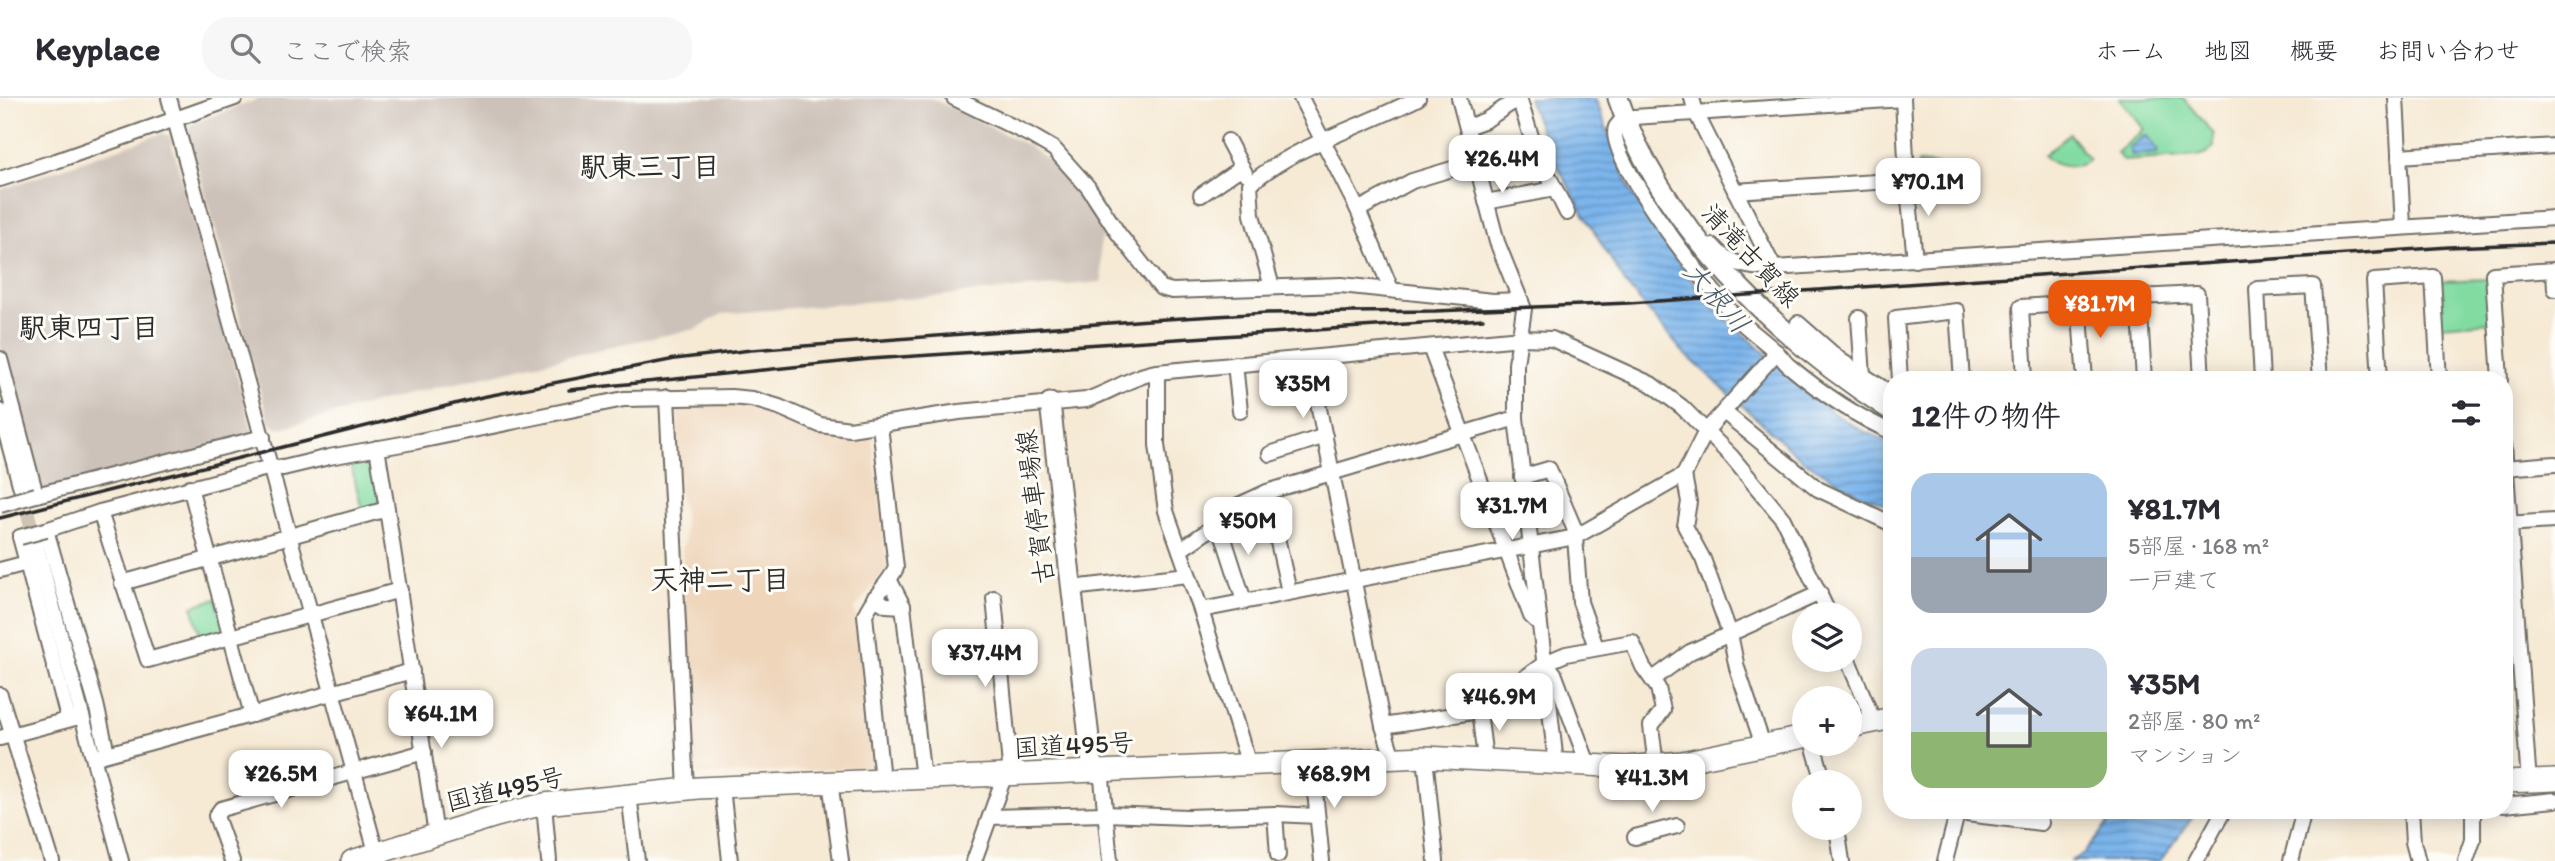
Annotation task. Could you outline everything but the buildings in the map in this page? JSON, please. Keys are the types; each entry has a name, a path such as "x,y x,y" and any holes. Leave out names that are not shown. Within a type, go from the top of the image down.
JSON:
{"highway":[{"path":"1862,724 1883,720"},
{"name":"国道495号","path":"352,861 544,804 629,794 830,781 1008,776 1426,757 1656,766 1792,739"},
{"path":"2515,782 2555,780"}],"main road":[{"name":"清滝古賀線","path":"1618,98 1629,118 1637,147 1661,190 1708,252 1822,362 1883,405"},
{"name":"古賀停車場線","path":"1050,403 1093,772"}],"street":[{"path":"169,98 376,852"},
{"path":"0,178 235,98"},
{"path":"954,98 1054,149 1088,187 1102,210 1161,288 1172,291 1341,285 1493,300 1521,300"},
{"path":"1301,98 1358,210 1391,289"},
{"path":"1250,184 1266,172 1325,141 1418,98"},
{"path":"1459,98 1497,242 1525,316 1516,364 1516,418 1556,763"},
{"path":"1467,127 1486,120 1519,98 1535,149 1567,213"},
{"path":"1692,98 1696,113 1774,268"},
{"path":"2396,98 2403,226"},
{"path":"1883,427 1853,412 1786,364 1735,317 1669,236 1641,191 1616,142 1617,124 1629,118 1805,102 1903,99 1915,260"},
{"path":"1629,118 1674,194 1717,252 1741,264 1758,268 2555,218"},
{"path":"1228,141 1250,184 1252,215 1272,287"},
{"path":"2399,156 2555,146"},
{"path":"1358,210 1412,181 1475,162"},
{"path":"1201,195 1242,167"},
{"path":"1735,191 1907,180"},
{"path":"1486,202 1554,189"},
{"path":"2499,371 2493,274 2554,270 2555,289"},
{"path":"2379,371 2374,281 2433,277 2438,371"},
{"path":"2262,371 2257,289 2314,286 2319,371"},
{"path":"2143,371 2139,297 2197,294 2201,371"},
{"path":"2025,371 2021,307 2079,303 2084,371"},
{"path":"1899,371 1896,318 1957,311 1961,371"},
{"path":"1859,318 1863,376"},
{"path":"1798,323 1840,360 1883,388"},
{"path":"100,756 76,718 20,537 100,512 271,467 283,468 624,399 752,399 836,429 959,412 1086,400 1140,374 1521,338 1552,340 1651,384 1682,407 1738,464 1783,519 1824,602"},
{"path":"1430,347 1531,616 1540,624"},
{"path":"1200,610 1507,552 1576,536 1684,475 1706,431 1774,355"},
{"path":"0,359 29,494"},
{"path":"1308,359 1383,726 1393,758"},
{"path":"1235,365 1240,411"},
{"path":"1157,372 1157,444 1163,498 1249,765"},
{"path":"667,397 686,790"},
{"path":"0,411 29,494"},
{"path":"1724,412 1818,489 1883,520"},
{"path":"1180,550 1219,523 1228,510 1267,492 1516,418"},
{"path":"880,425 896,568 864,615 882,780"},
{"path":"1270,454 1325,436"},
{"path":"0,505 29,494 263,437"},
{"path":"377,447 436,835"},
{"path":"2513,467 2555,464"},
{"path":"1522,477 1549,469 1576,536 1580,602 1596,647"},
{"path":"1684,475 1689,502 1685,526 1703,559 1730,634 1737,668 1763,745"},
{"path":"190,487 252,715"},
{"path":"1267,492 1289,592"},
{"path":"122,583 387,509"},
{"path":"100,512 148,660 400,590"},
{"path":"2513,524 2555,521"},
{"path":"1219,523 1244,601"},
{"path":"46,530 96,704 100,756 121,861"},
{"path":"35,541 76,718"},
{"path":"0,570 27,563"},
{"path":"1071,588 1188,575"},
{"path":"890,580 903,606 923,779"},
{"path":"1653,679 1690,652 1820,593"},
{"path":"874,598 886,605 903,606"},
{"path":"974,861 1008,776 994,598"},
{"path":"1383,726 1479,711 1545,663 1566,653 1632,642 1643,667 1658,688 1663,710 1651,726 1656,766"},
{"path":"1545,663 1554,673 1588,764"},
{"path":"100,756 412,671"},
{"path":"1855,672 1883,720"},
{"path":"0,695 6,737 52,861"},
{"path":"1479,711 1485,759"},
{"path":"6,737 76,718"},
{"path":"2513,718 2515,782"},
{"path":"232,861 216,816 220,810 424,752"},
{"path":"1426,757 1433,861"},
{"path":"1312,762 1322,861"},
{"path":"1093,772 1102,779 1110,861"},
{"path":"830,781 841,861"},
{"path":"722,787 730,861"},
{"path":"629,794 637,861"},
{"path":"2513,804 2555,800"},
{"path":"544,804 549,861"},
{"path":"990,817 1105,814 1188,817 1275,814 1318,816"},
{"path":"1275,814 1278,855"},
{"path":"1945,861 1956,819"},
{"path":"2013,819 2041,823"},
{"path":"2196,861 2219,819"},
{"path":"2291,861 2302,819"},
{"path":"2412,819 2418,861"},
{"path":"2466,861 2473,840 2473,819"},
{"path":"1635,836 1677,826"},
{"path":"1839,840 1842,861"}],"shaded area":[{"path":"261,98 931,98 1029,146 1057,166 1105,228 1100,246 1102,282 722,314 696,329 392,398 278,429 269,422 188,132 191,124"},
{"path":"163,133 170,137 254,437 41,491 0,345 0,190"},
{"path":"681,401 732,401 867,432 872,436 887,568 855,608 873,763 868,767 698,775 693,770 682,547 685,542 684,509 680,502 677,406"}],"green space":[{"path":"2119,98 2183,98 2214,134 2214,147 2198,156 2123,161 2117,153 2144,129"},
{"path":"2069,134 2090,160 2079,165 2066,166 2048,160 2044,155"},
{"path":"1918,163 1936,165 1940,169 1951,186 1953,201 1920,204"},
{"path":"2488,279 2490,322 2439,326 2436,281"},
{"path":"371,453 382,506 363,513 349,458"},
{"path":"216,599 226,635 202,641 192,606"}],"water":[{"path":"1528,98 1595,98 1632,194 1712,306 1832,412 1861,430 1883,439 1883,503 1859,494 1801,459 1683,352 1627,286 1547,147"},
{"path":"2147,136 2158,150 2157,153 2132,155 2129,148"},
{"path":"2112,819 2191,819 2160,861 2071,861 2084,853"}],"tunnel":[{"path":"22,492 35,541"}],"railway":[{"path":"0,518 482,397 675,359 751,350 1267,313 1435,311 1629,303 2449,247 2555,243"},
{"path":"569,390 870,359 1483,319"}],"district":[{"name":"駅東三丁目","path":"650,166"},
{"name":"駅東四丁目","path":"89,327"},
{"name":"天神二丁目","path":"720,579"}],"water label":[{"name":"大根川","path":"1717,297"}]}
